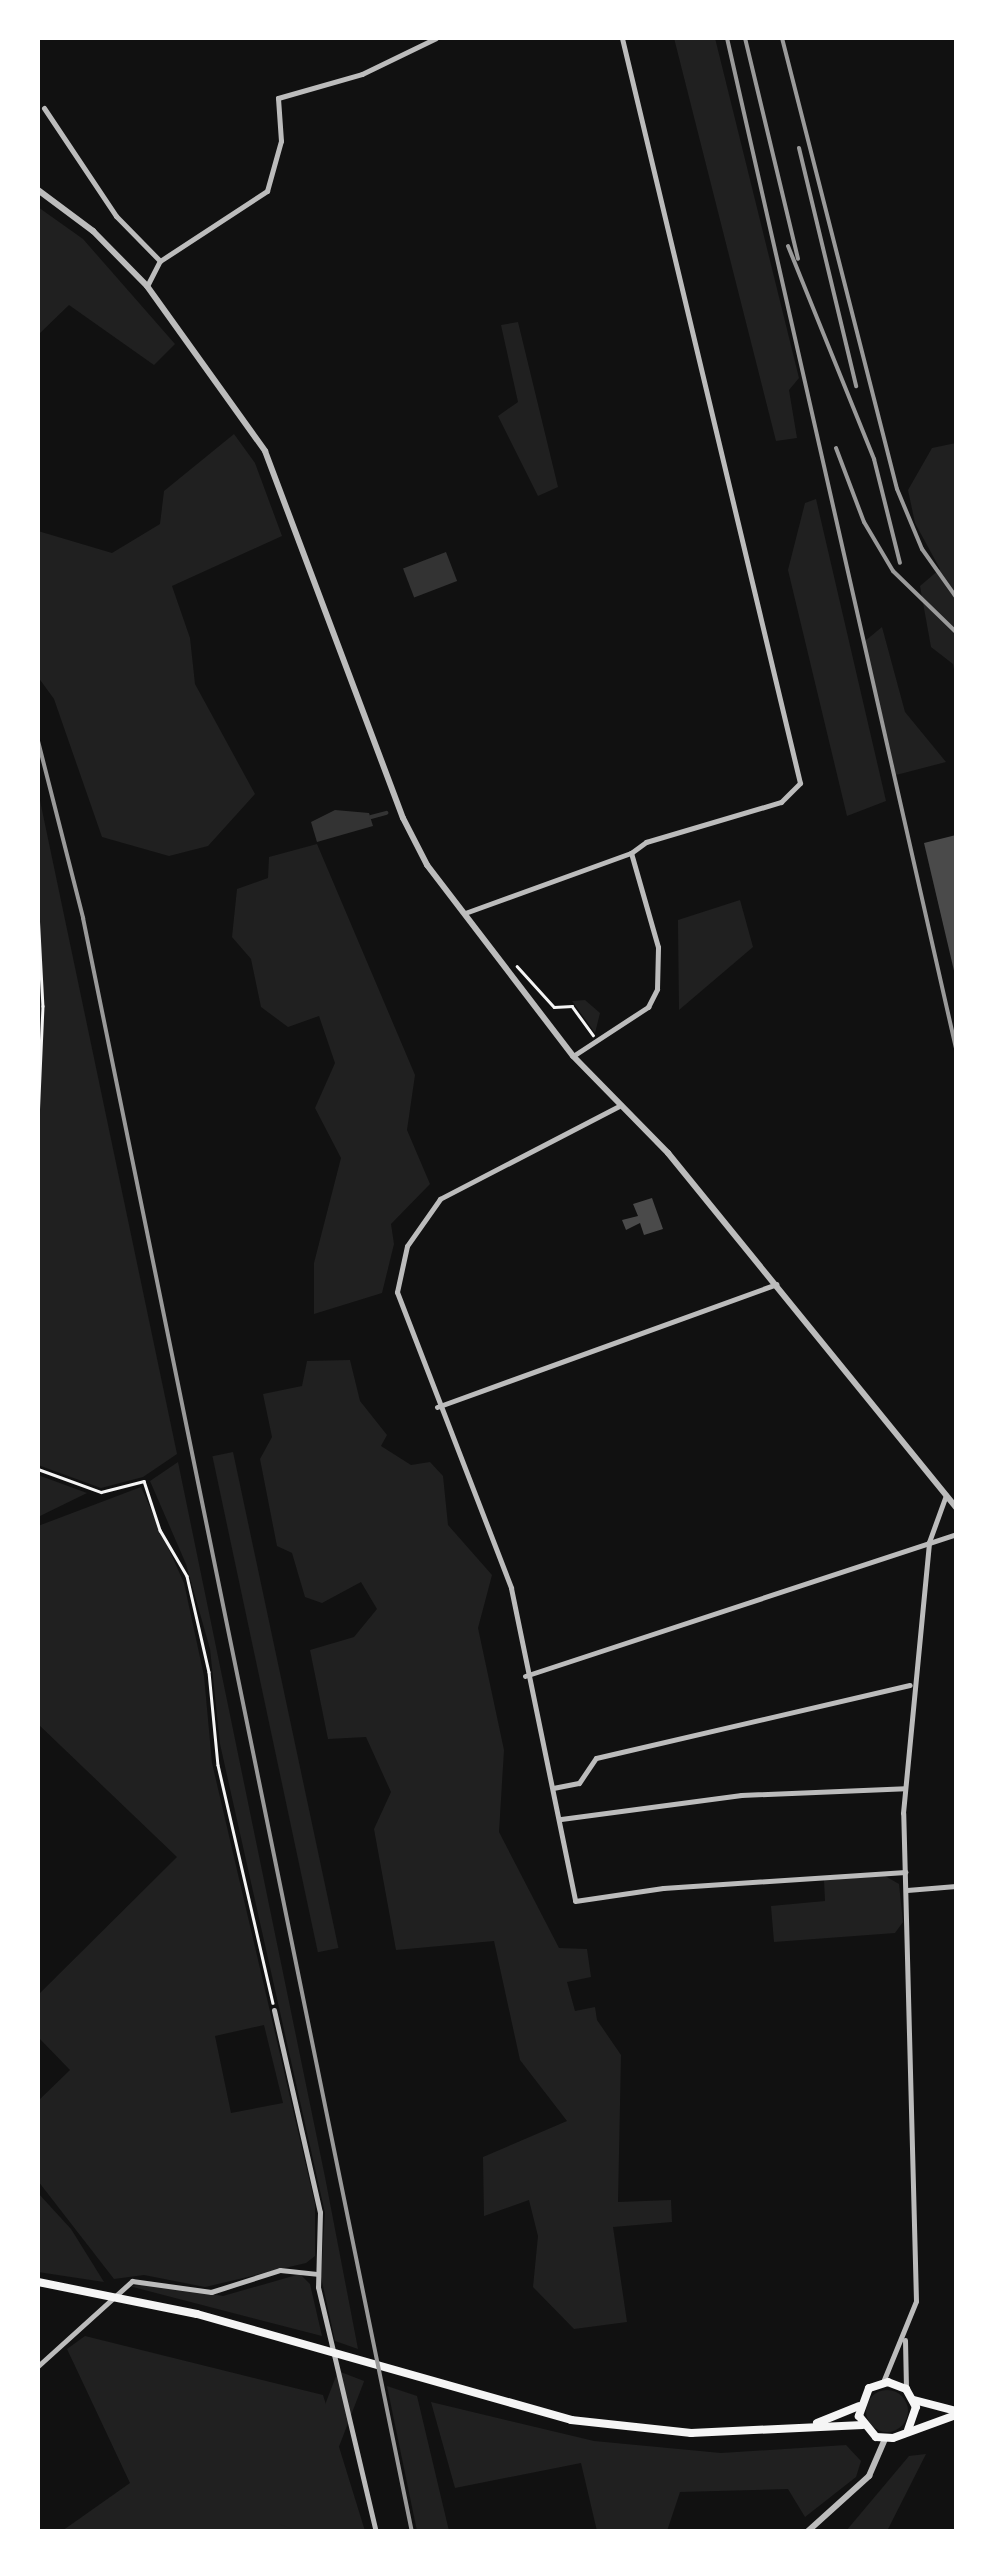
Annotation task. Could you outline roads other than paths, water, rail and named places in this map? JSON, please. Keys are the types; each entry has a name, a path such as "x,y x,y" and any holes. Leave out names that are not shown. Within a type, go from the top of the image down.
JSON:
{"main road":[{"path":"38,2282 162,2306 442,2386 621,2428 712,2433 863,2425 884,2439 956,2413"},
{"path":"808,2426 859,2406 869,2388 883,2382 906,2389 914,2400 956,2413"},
{"path":"908,2430 914,2400"},
{"path":"859,2406 863,2425"}],"street":[{"path":"148,286 160,261 268,191 281,141 278,98 362,74 436,38"},
{"path":"464,914 631,853 646,842 781,802 800,783 622,38"},
{"path":"44,108 116,216 160,261"},
{"path":"38,190 94,231 148,286 266,451 403,818 464,914 573,1056 620,1104 776,1284 956,1508"},
{"path":"573,1056 648,1006 658,989 658,948 631,853"},
{"path":"620,1104 440,1199 422,1216 407,1246 397,1292 437,1407 463,1452 512,1588 525,1676 561,1819 575,1901 663,1888 905,1872"},
{"path":"437,1407 776,1284"},
{"path":"883,2382 906,2337 916,2300 905,1788 910,1685 929,1542 946,1495"},
{"path":"525,1676 956,1534"},
{"path":"553,1788 579,1783 596,1758 910,1685"},
{"path":"561,1819 741,1795 905,1788"},
{"path":"907,1890 956,1886"},
{"path":"274,2010 320,2212 317,2274 376,2532"},
{"path":"38,2366 132,2281 210,2292 280,2270 317,2274"},
{"path":"906,2337 906,2389"},
{"path":"807,2532 869,2476 884,2439"}],"waterway":[{"path":"371,817 386,813"}],"railway":[{"path":"727,38 956,1048"},
{"path":"745,38 798,259"},
{"path":"782,38 897,489 922,549 956,597"},
{"path":"799,148 856,386"},
{"path":"788,246 874,459 900,563"},
{"path":"836,448 864,522 893,571 956,632"},
{"path":"38,741 83,918 412,2532"}]}
